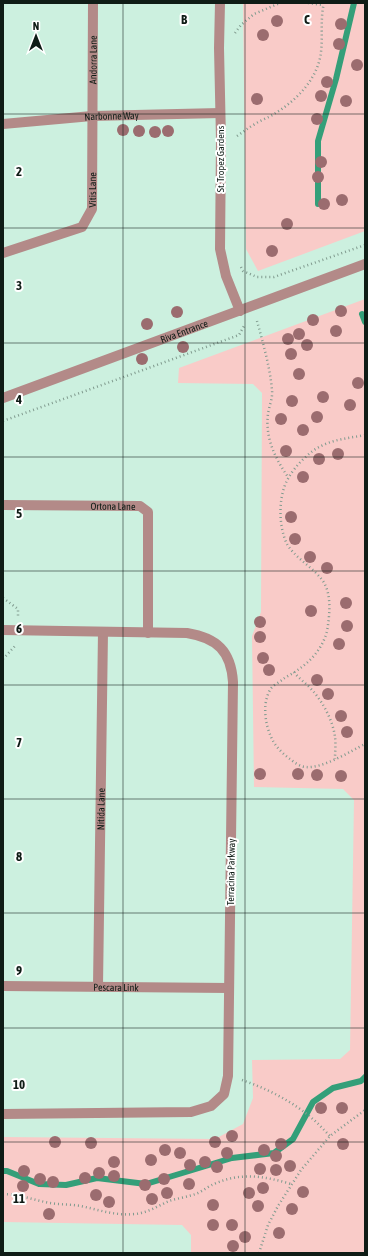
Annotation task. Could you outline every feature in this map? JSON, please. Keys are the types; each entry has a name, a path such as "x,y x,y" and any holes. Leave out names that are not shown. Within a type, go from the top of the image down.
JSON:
{"street":[{"name":"Andorra Lane","path":"92,116 93,3"},
{"name":"St. Tropez Gardens","path":"220,3 220,249 226,276 240,311"},
{"name":"Narbonne Way","path":"3,124 92,116 220,113"},
{"name":"Vitis Lane","path":"3,253 82,227 92,210 92,116"},
{"name":"Riva Entrance","path":"3,398 240,311 254,311 365,264"},
{"name":"Ortona Lane","path":"3,505 140,506 148,512 148,633"},
{"name":"Terracina Parkway","path":"3,630 187,633 200,635 210,639 220,648 228,658 232,671 228,1076 224,1094 211,1106 191,1112 3,1114"},
{"name":"Nitida Lane","path":"98,986 103,632"},
{"name":"Pescara Link","path":"3,986 229,988"}],"path":[{"path":"219,48 254,14 280,3"},
{"path":"234,133 233,139 288,105 306,87 313,76 321,53 324,4 308,3"},
{"path":"240,266 243,271 257,277 274,277 365,245"},
{"path":"3,421 239,335 254,311"},
{"path":"254,311 268,364 272,392 268,416 270,444 288,477"},
{"path":"365,435 339,440 321,446 308,454 288,477 282,494 280,507 280,521 283,533 288,544 299,559 323,581 329,600 328,625 327,634 323,645 300,668 270,688 265,707 266,719 272,739 278,749 295,763 306,767 314,766 335,759 365,744"},
{"path":"294,672 299,679 318,697 328,715 335,737 335,759"},
{"path":"228,1076 263,1088 295,1105 330,1136"},
{"path":"259,1253 268,1225 291,1184 301,1170 330,1136 365,1110"},
{"path":"3,1194 20,1196 47,1203 81,1206 108,1213 135,1214 148,1211 170,1201 198,1193 231,1178 246,1176 261,1177 291,1184"}],"shaded area":[{"path":"243,3 365,3 365,231 258,271 246,249"},
{"path":"365,299 365,1253 191,1253 191,1235 182,1225 3,1222 3,1137 215,1139 243,1124 253,1098 252,1060 340,1059 350,1050 354,800 343,789 254,787 252,636 261,612 262,393 253,384 178,383 179,368"}],"waterway":[{"path":"318,204 318,141 336,79 354,3"},
{"path":"362,314 365,322"},
{"path":"3,1171 7,1171 39,1184 66,1185 97,1178 146,1184 232,1158 274,1153 293,1139 313,1102 333,1088 361,1081 365,1077"}]}
